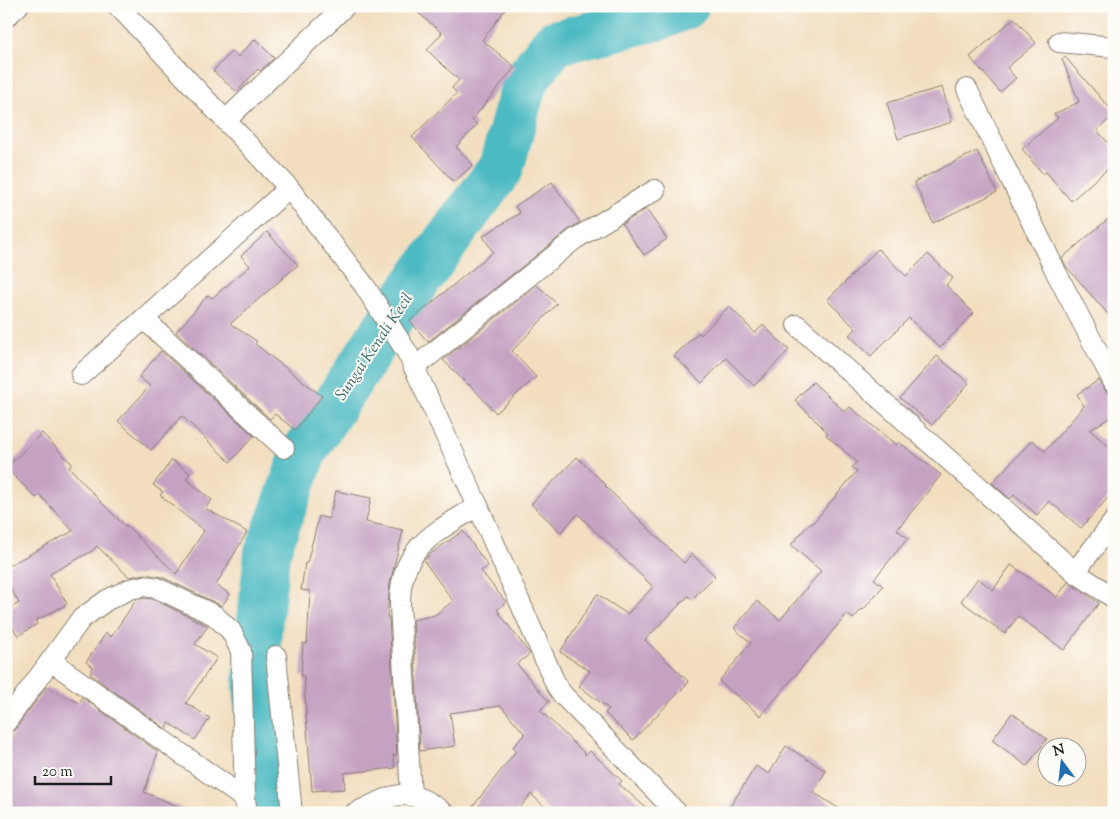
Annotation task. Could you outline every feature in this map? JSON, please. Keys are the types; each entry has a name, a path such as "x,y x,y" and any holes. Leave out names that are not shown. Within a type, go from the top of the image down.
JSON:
{"street":[{"path":"6,17 18,6"},
{"path":"118,6 289,188 364,285 411,361 478,506 551,675 562,694 677,813"},
{"path":"226,120 345,6"},
{"path":"1059,42 1114,47"},
{"path":"967,88 1058,276 1114,383"},
{"path":"81,375 289,188"},
{"path":"411,361 575,239 655,190"},
{"path":"144,319 284,448"},
{"path":"797,325 1075,572 1114,598"},
{"path":"411,796 400,606 403,579 409,561 432,534 478,506"},
{"path":"1075,572 1114,520"},
{"path":"9,715 81,619 108,600 130,589 144,586 157,588 214,615 231,631 241,651 246,806"},
{"path":"276,656 292,813"},
{"path":"51,661 246,806"},
{"path":"355,813 399,794 430,803 444,813"}],"building":[{"path":"410,6 508,6 482,40 515,67 472,120 477,125 456,147 473,165 454,182 412,137 457,93 452,88 459,80 427,50 442,33"},
{"path":"1014,18 1036,43 1007,68 1016,78 1000,92 970,57"},
{"path":"255,39 274,58 260,71 258,69 237,92 213,71 232,51 238,57"},
{"path":"1065,57 1114,113 1097,130 1114,150 1114,163 1071,201 1046,172 1043,174 1022,149 1058,118 1054,114 1079,102 1062,59"},
{"path":"942,87 952,122 898,139 887,103"},
{"path":"977,151 997,192 933,223 914,182"},
{"path":"552,182 580,222 428,342 410,321 493,252 483,236 520,213 515,206"},
{"path":"646,209 667,239 644,255 622,224"},
{"path":"1114,214 1114,321 1066,266 1062,258"},
{"path":"267,232 298,265 230,324 257,341 255,344 322,396 295,430 275,414 270,419 176,332 208,295 212,298 250,266 241,256"},
{"path":"878,249 906,276 928,254 953,278 946,285 974,313 940,348 909,318 871,356 849,335 856,329 827,300"},
{"path":"537,285 557,304 512,351 536,377 496,413 443,360"},
{"path":"729,306 755,333 763,325 789,350 754,386 726,358 702,383 674,356 699,332 701,335"},
{"path":"161,351 254,436 230,462 182,416 151,450 118,421 150,386 139,377"},
{"path":"937,356 969,383 932,425 900,398"},
{"path":"1099,380 1107,393 1114,396 1114,415 1090,430 1114,451 1114,491 1081,528 1049,501 1037,515 1014,495 1010,499 992,483 1032,440 1045,451 1084,406 1077,394"},
{"path":"813,382 845,412 850,407 896,445 899,442 941,475 897,530 908,538 874,579 883,586 853,619 847,614 761,716 719,681 751,643 734,628 757,601 780,620 821,571 791,545 810,523 812,524 857,471 852,467 857,462 826,435 828,433 795,400"},
{"path":"42,433 72,464 69,467 101,502 176,574 204,531 160,495 163,492 153,485 172,460 190,473 186,479 212,500 205,508 247,532 216,585 230,594 222,606 162,577 145,574 129,577 97,546 92,551 50,574 67,604 35,621 37,624 18,636 6,616 6,611 19,603 6,581 6,567 73,531 40,495 36,498 6,468"},
{"path":"577,457 684,563 692,554 715,576 692,599 688,596 645,640 689,682 633,740 605,713 609,709 579,686 590,671 560,652 597,594 627,614 653,587 578,514 561,532 531,504"},
{"path":"336,491 371,498 366,522 403,530 390,583 387,617 389,617 397,755 393,755 395,768 344,773 345,789 312,791 304,676 301,676 303,643 307,644 310,591 301,590 305,563 307,563 319,516 329,519"},
{"path":"463,531 488,566 481,571 506,602 497,610 530,654 517,664 549,702 540,710 586,755 590,751 622,781 619,784 652,813 551,813 531,794 516,813 468,813 516,751 513,747 525,734 501,706 450,713 455,746 420,751 413,620 435,615 453,601 424,561 430,554"},
{"path":"1011,565 1057,597 1068,582 1099,603 1064,650 1018,616 1005,634 961,601 978,578 993,590"},
{"path":"144,598 153,599 208,626 195,644 217,658 186,703 210,718 195,740 169,723 166,729 90,674 93,667 86,662 106,633 111,637 136,600"},
{"path":"46,687 80,703 82,697 158,752 144,792 193,813 6,813 6,746 14,731"},
{"path":"1012,713 1043,736 1038,736 1038,751 1027,766 992,740"},
{"path":"786,746 826,771 813,792 846,813 726,813 756,766 769,774"}],"waterway":[{"name":"Sungai Kenali Kecil","path":"267,813 256,687 259,629 267,553 305,450 402,302 501,168 525,81 554,43 661,17 686,6"}]}
